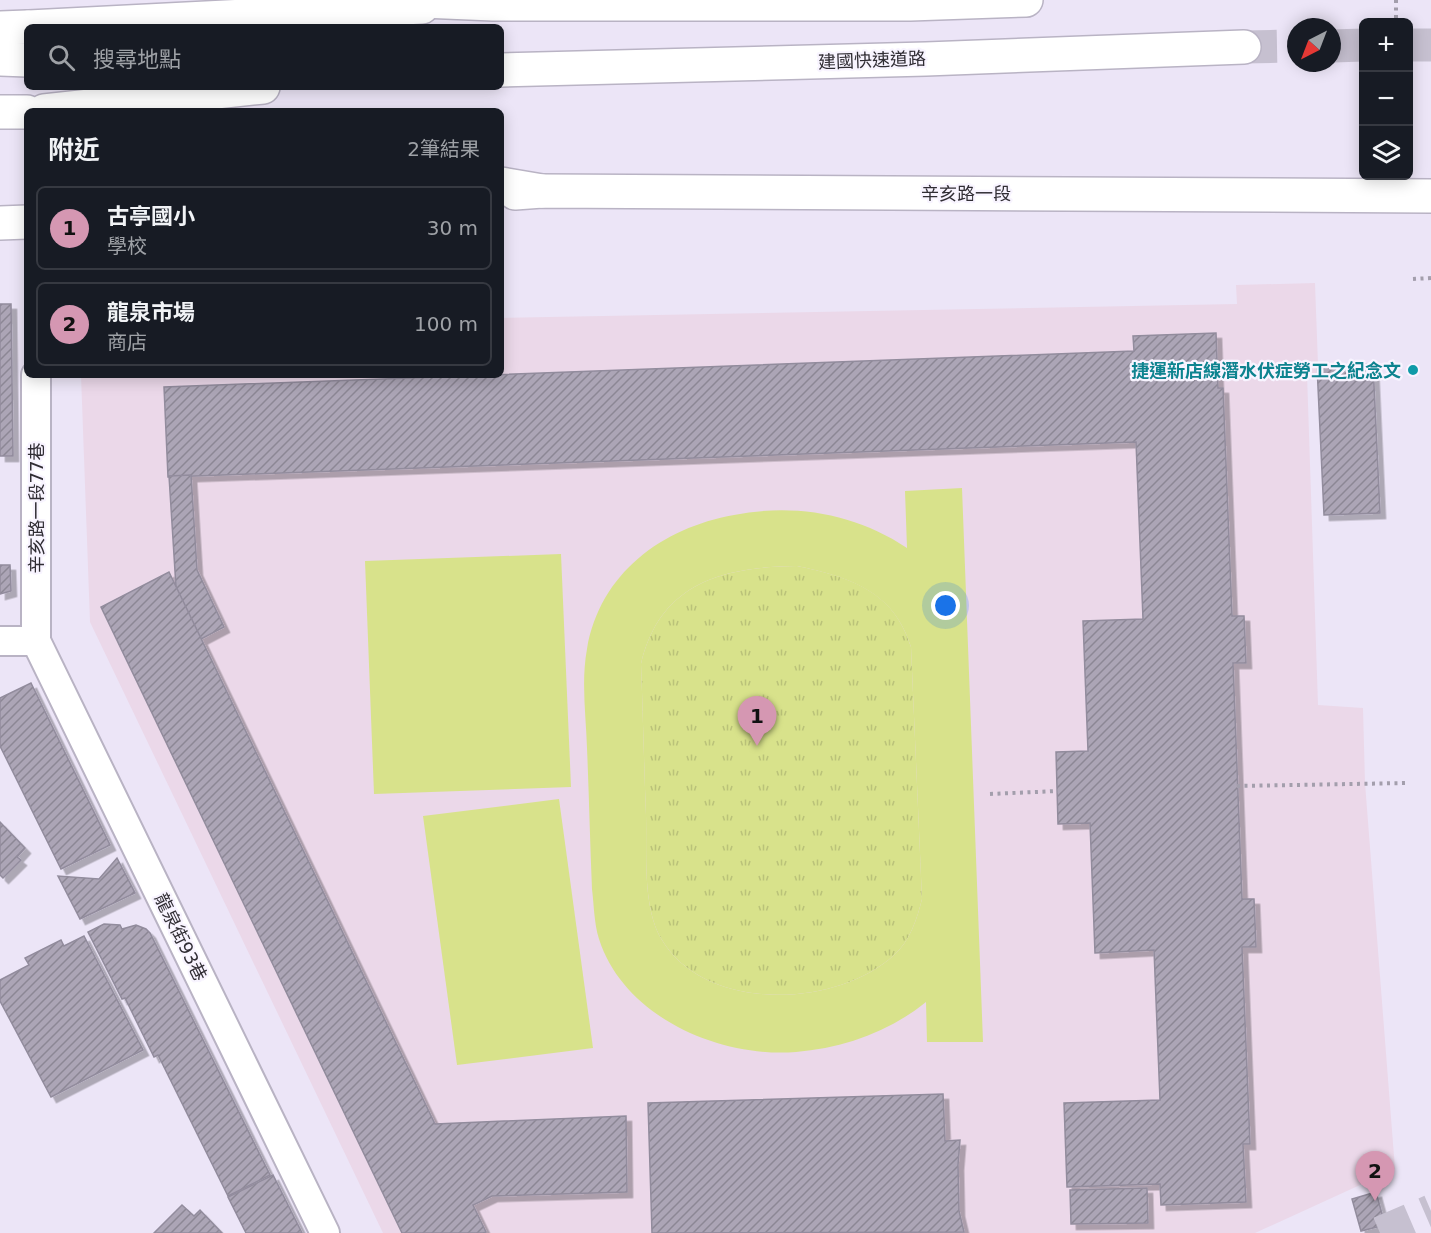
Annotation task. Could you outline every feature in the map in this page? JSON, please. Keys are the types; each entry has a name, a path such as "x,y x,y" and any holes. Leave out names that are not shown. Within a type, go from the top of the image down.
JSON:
{"main road":[{"path":"399,0 493,4 910,4 1026,0"},
{"path":"89,24 493,4"},
{"path":"0,28 24,27"},
{"name":"建國快速道路","path":"504,70 926,59 1244,47"},
{"path":"0,59 24,60"},
{"path":"71,108 236,90"},
{"path":"0,112 24,112"},
{"path":"504,185 542,191"},
{"name":"辛亥路一段","path":"504,194 542,191 1431,196"},
{"path":"0,223 24,222"}],"lane":[{"name":"辛亥路一段77巷","path":"36,378 36,641"},
{"path":"0,641 36,641"},
{"name":"龍泉街93巷","path":"36,641 326,1233"}],"path":[{"path":"1396,0 1396,18"},
{"path":"1413,279 1431,278"},
{"path":"1237,786 1408,783"},
{"path":"990,794 1058,791"}],"shaded area":[{"path":"1315,283 1318,365 1316,373 1307,374 1318,705 1363,708 1365,783 1395,1169 1255,1233 383,1233 90,622 81,378 504,378 504,318 1237,304 1236,285"}],"green space":[{"path":"962,488 983,1042 927,1042 926,1002 897,1022 865,1037 814,1050 766,1052 736,1048 706,1039 678,1027 652,1011 630,990 611,966 597,933 592,889 584,686 585,661 594,622 605,598 638,558 659,543 708,521 757,512 802,511 846,519 887,536 907,548 905,491","holes":["797,566 851,582 881,600 893,612 911,647 922,899 909,936 900,949 869,973 840,985 807,993 773,995 740,991 709,981 682,964 662,940 651,912 647,879 641,664 650,637 663,615 679,598 698,585 744,570"]},
{"path":"561,554 571,787 374,794 365,561"},
{"path":"797,566 835,575 868,590 893,612 911,647 922,899 909,936 900,949 869,973 840,985 807,993 773,995 740,991 709,981 682,964 662,940 656,927 648,896 647,879 641,664 650,637 663,615 679,598 698,585 744,570"},
{"path":"559,799 593,1048 457,1065 423,816"}],"building":[{"path":"0,304 11,304 13,456 0,456"},
{"path":"1216,333 1218,388 1223,388 1232,616 1244,616 1246,663 1233,663 1242,899 1254,899 1256,947 1242,947 1250,1144 1243,1144 1246,1202 1161,1205 1160,1184 1067,1187 1064,1103 1160,1100 1154,950 1095,953 1090,823 1058,824 1056,752 1088,751 1083,621 1143,619 1136,442 168,477 164,387 406,378 504,378 504,374 1134,351 1133,336"},
{"path":"1373,364 1380,513 1324,515 1317,366"},
{"path":"191,475 197,570 224,627 201,639 176,587 169,476"},
{"path":"0,565 10,565 11,591 0,594"},
{"path":"169,572 435,1124 626,1116 627,1192 492,1196 473,1205 486,1232 402,1233 101,607"},
{"path":"31,683 110,845 61,869 0,746 0,698"},
{"path":"0,822 25,848 17,857 21,860 3,878 0,875"},
{"path":"117,858 135,893 80,919 58,876 99,879"},
{"path":"104,924 120,925 122,929 136,925 150,933 270,1175 228,1196 158,1055 154,1057 125,998 122,999 88,932"},
{"path":"84,936 143,1050 51,1097 0,1001 0,980 29,965 25,958 61,940 64,946"},
{"path":"943,1094 945,1141 960,1140 959,1211 964,1232 652,1233 648,1103"},
{"path":"273,1175 302,1233 246,1233 228,1197"},
{"path":"1147,1188 1148,1223 1071,1224 1070,1190"},
{"path":"1376,1192 1385,1225 1361,1231 1352,1199"},
{"path":"182,1205 194,1216 200,1210 222,1233 154,1233"}],"tunnel":[{"path":"1341,46 1359,45"},
{"path":"1413,45 1431,45"},
{"path":"1244,47 1287,46"},
{"path":"1380,1233 1431,1211"}],"place":[{"name":"捷運新店線潛水伏症勞工之紀念文","path":"1413,370"},
{"name":"古亭國小","path":"757,746"},
{"name":"龍泉市場","path":"1375,1201"}]}
